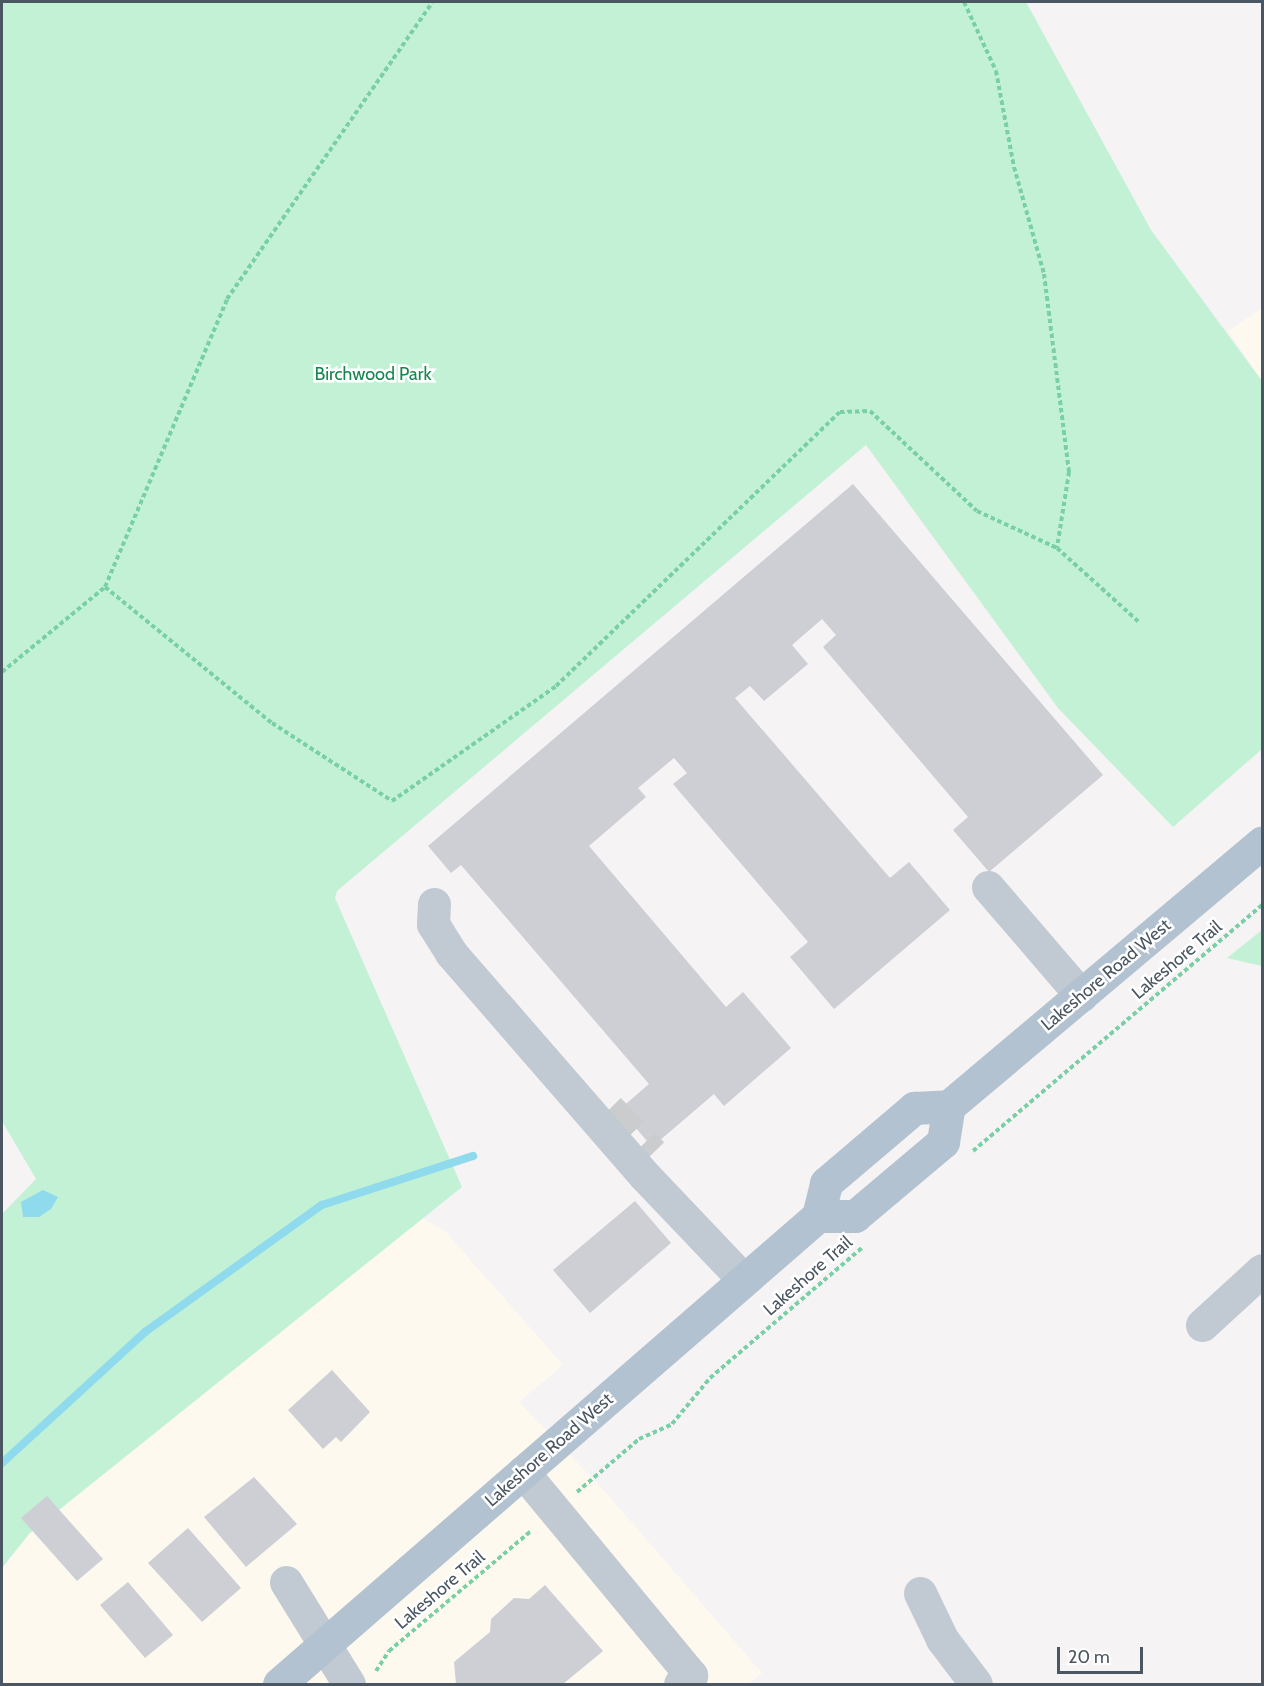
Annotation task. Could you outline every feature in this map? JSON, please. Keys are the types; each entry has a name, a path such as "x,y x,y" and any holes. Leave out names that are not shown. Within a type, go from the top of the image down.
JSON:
{"main road":[{"name":"Lakeshore Road West","path":"949,1106 1263,842"},
{"path":"949,1106 943,1142 855,1216 818,1216 826,1183 914,1108 949,1106"},
{"name":"Lakeshore Road West","path":"279,1684 818,1216"}],"street":[{"path":"988,887 1081,995"},
{"path":"434,904 438,937 651,1167 743,1279"},
{"path":"1202,1325 1263,1270"},
{"path":"523,1473 556,1509 691,1675 680,1684"},
{"path":"286,1582 349,1684"},
{"path":"920,1593 942,1639 976,1684"}],"path":[{"path":"2,672 105,587 226,299 433,2"},
{"path":"964,2 996,71 1014,167 1044,274 1069,472 1057,548"},
{"path":"105,587 272,723 392,801 556,686 840,412 870,411 977,511 1057,548 1138,622"},
{"name":"Lakeshore Trail","path":"967,1156 1263,906"},
{"name":"Lakeshore Trail","path":"378,1669 389,1651 639,1439 672,1424 710,1378 870,1240"}],"shaded area":[{"path":"1262,308 1262,381 1228,331"},
{"path":"423,1218 445,1231 563,1365 519,1402 601,1487 762,1673 748,1684 2,1684 2,1568 50,1507"}],"green space":[{"name":"Birchwood Park","path":"2,2 1026,2 1151,230 1262,381 1262,749 1173,827 1058,708 866,445 337,891 335,898 462,1187 29,1534 2,1568 2,1214 36,1179 2,1121"},
{"path":"1262,930 1262,966 1227,958"}],"water":[{"path":"43,1190 58,1197 51,1209 39,1217 23,1217 21,1202"}],"building":[{"path":"853,484 1103,775 989,872 953,830 968,817 823,647 836,635 822,619 792,645 808,664 764,701 750,686 735,698 890,878 909,862 950,910 834,1009 790,957 808,942 673,784 687,773 674,758 638,788 646,797 589,846 726,1007 743,992 791,1048 724,1106 714,1094 652,1147 620,1109 649,1084 461,865 451,873 428,846"},
{"path":"635,1201 671,1243 590,1313 553,1270"},
{"path":"332,1370 370,1412 341,1442 336,1437 323,1449 288,1410"},
{"path":"254,1477 297,1524 246,1567 204,1517"},
{"path":"47,1496 103,1559 77,1581 21,1518"},
{"path":"188,1528 241,1588 202,1622 148,1563"},
{"path":"128,1582 173,1635 145,1658 100,1605"},
{"path":"545,1585 603,1651 563,1684 456,1684 454,1662 490,1632 491,1619 514,1598 529,1599"}],"waterway":[{"path":"2,1463 145,1332 322,1205 473,1156"}],"tunnel":[{"path":"609,1109 652,1153"}]}
